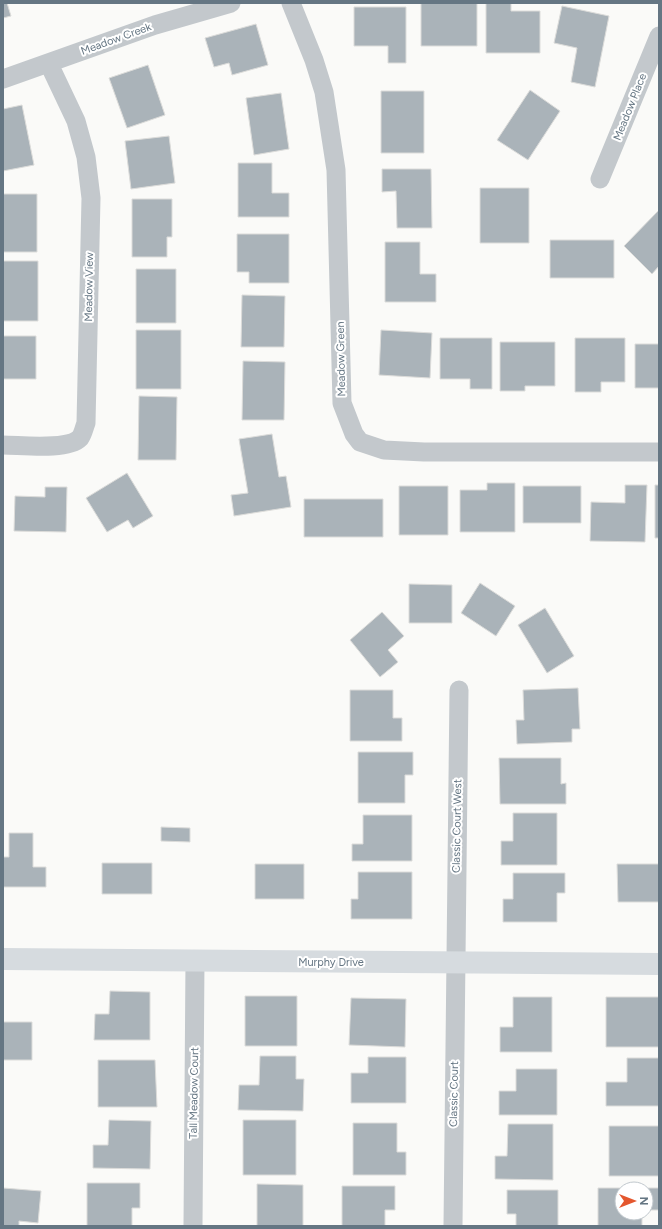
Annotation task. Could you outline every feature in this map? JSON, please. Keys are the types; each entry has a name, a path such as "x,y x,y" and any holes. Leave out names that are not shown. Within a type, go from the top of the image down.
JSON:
{"main road":[{"name":"Murphy Drive","path":"3,959 659,964"}],"street":[{"name":"Meadow Creek","path":"3,79 49,64 155,25 231,3"},
{"name":"Meadow Green","path":"291,3 314,60 324,92 335,162 342,403 354,434 360,442 384,450 424,452 659,452"},
{"name":"Meadow Place","path":"600,179 659,36"},
{"name":"Meadow View","path":"3,445 59,445 75,442 81,437 86,423 91,198 86,157 76,121 49,64"},
{"name":"Classic Court West","path":"456,962 459,690"},
{"name":"Tall Meadow Court","path":"193,1226 196,961"},
{"name":"Classic Court","path":"453,1226 456,962"}],"building":[{"path":"3,3 7,3 11,16 3,18"},
{"path":"421,3 477,3 477,46 421,46"},
{"path":"486,3 511,3 511,11 540,11 540,53 486,53"},
{"path":"562,6 609,16 595,87 571,82 577,48 554,43"},
{"path":"354,7 406,7 406,63 388,63 388,46 354,46"},
{"path":"256,24 268,65 232,75 229,63 214,67 205,38"},
{"path":"148,65 165,115 127,128 109,78"},
{"path":"530,90 560,111 528,160 497,140"},
{"path":"381,91 424,91 424,153 381,153"},
{"path":"281,93 289,149 254,155 246,98"},
{"path":"22,105 34,165 3,171 3,109"},
{"path":"169,136 175,183 131,189 125,141"},
{"path":"238,163 272,163 272,193 289,193 289,217 238,217"},
{"path":"382,169 431,169 432,228 397,228 396,191 382,192"},
{"path":"480,188 529,188 529,243 480,243"},
{"path":"3,194 37,194 37,252 3,252"},
{"path":"132,199 172,199 172,237 167,237 167,257 132,257"},
{"path":"659,210 659,266 652,274 624,246"},
{"path":"237,234 289,234 289,283 249,283 249,272 237,272"},
{"path":"550,240 614,240 614,278 550,278"},
{"path":"385,242 420,242 420,274 436,274 436,302 385,302"},
{"path":"3,261 38,261 38,321 3,321"},
{"path":"136,269 176,269 176,323 136,323"},
{"path":"242,295 285,296 284,347 241,347"},
{"path":"136,330 181,330 181,389 136,389"},
{"path":"381,330 432,333 430,378 379,375"},
{"path":"3,336 36,336 36,379 3,379"},
{"path":"440,338 492,338 492,389 470,389 470,379 440,379"},
{"path":"575,338 625,338 625,382 601,382 601,392 575,392"},
{"path":"500,342 555,342 555,386 525,386 525,391 500,391"},
{"path":"635,344 659,344 659,388 635,388"},
{"path":"243,361 285,362 284,420 242,420"},
{"path":"139,396 177,397 176,460 138,460"},
{"path":"272,434 279,477 286,476 291,507 234,516 231,495 248,493 239,439"},
{"path":"127,473 153,516 133,528 128,520 107,532 86,498"},
{"path":"487,483 515,483 515,532 460,532 460,490 487,490"},
{"path":"625,485 647,485 645,542 590,541 591,502 625,503"},
{"path":"655,485 659,485 659,538 655,538"},
{"path":"399,486 448,486 448,535 399,535"},
{"path":"523,486 581,486 581,523 523,523"},
{"path":"45,487 67,487 66,532 14,531 15,496 45,497"},
{"path":"304,499 383,499 383,537 304,537"},
{"path":"480,583 515,606 496,636 461,613"},
{"path":"409,584 452,585 452,623 409,623"},
{"path":"545,608 574,656 547,673 518,625"},
{"path":"382,612 404,636 388,650 398,662 380,677 350,640"},
{"path":"578,688 580,729 572,729 572,742 517,744 516,720 524,720 523,690"},
{"path":"350,690 393,690 393,718 402,718 402,741 350,741"},
{"path":"358,752 413,752 413,775 405,775 405,803 358,803"},
{"path":"499,758 561,758 561,784 566,783 566,804 500,804"},
{"path":"513,813 557,813 557,865 501,865 501,841 513,841"},
{"path":"363,815 412,815 412,861 352,861 352,844 363,844"},
{"path":"161,827 190,828 190,842 161,841"},
{"path":"9,833 33,833 33,867 46,867 46,887 3,887 3,857 9,857"},
{"path":"102,863 152,863 152,894 102,894"},
{"path":"255,864 304,864 304,899 255,899"},
{"path":"617,864 659,864 659,902 618,902"},
{"path":"358,872 412,872 412,919 351,919 351,899 358,899"},
{"path":"513,873 565,873 565,893 557,893 557,922 503,922 503,899 513,899"},
{"path":"110,991 150,992 150,1040 94,1040 95,1014 109,1014"},
{"path":"245,996 297,996 297,1046 245,1046"},
{"path":"513,997 552,997 552,1052 500,1052 500,1027 513,1027"},
{"path":"606,997 659,997 659,1047 606,1047"},
{"path":"351,998 406,999 405,1047 349,1045"},
{"path":"3,1022 32,1022 32,1060 3,1060"},
{"path":"260,1056 296,1056 296,1079 304,1079 303,1111 238,1110 239,1085 259,1085"},
{"path":"368,1057 406,1057 406,1103 351,1103 351,1073 368,1073"},
{"path":"627,1058 659,1058 659,1106 606,1106 606,1082 627,1082"},
{"path":"98,1060 155,1060 157,1107 98,1107"},
{"path":"516,1069 557,1069 557,1115 499,1115 499,1091 516,1091"},
{"path":"109,1120 151,1121 150,1169 93,1168 93,1145 108,1145"},
{"path":"243,1120 296,1120 296,1175 243,1175"},
{"path":"353,1123 397,1123 397,1152 406,1152 406,1175 353,1175"},
{"path":"508,1124 553,1124 553,1180 495,1179 495,1156 507,1156"},
{"path":"609,1126 659,1126 659,1176 609,1176"},
{"path":"87,1183 140,1183 140,1208 132,1208 132,1226 87,1226"},
{"path":"257,1184 303,1185 303,1226 257,1226"},
{"path":"342,1186 395,1186 395,1210 385,1210 385,1226 342,1226"},
{"path":"3,1188 41,1191 38,1223 19,1221 19,1226 3,1226"},
{"path":"598,1188 614,1188 614,1221 642,1221 642,1226 598,1226"},
{"path":"654,1188 659,1188 659,1210 654,1210"},
{"path":"507,1190 558,1190 558,1226 516,1226 516,1214 507,1214"}]}
